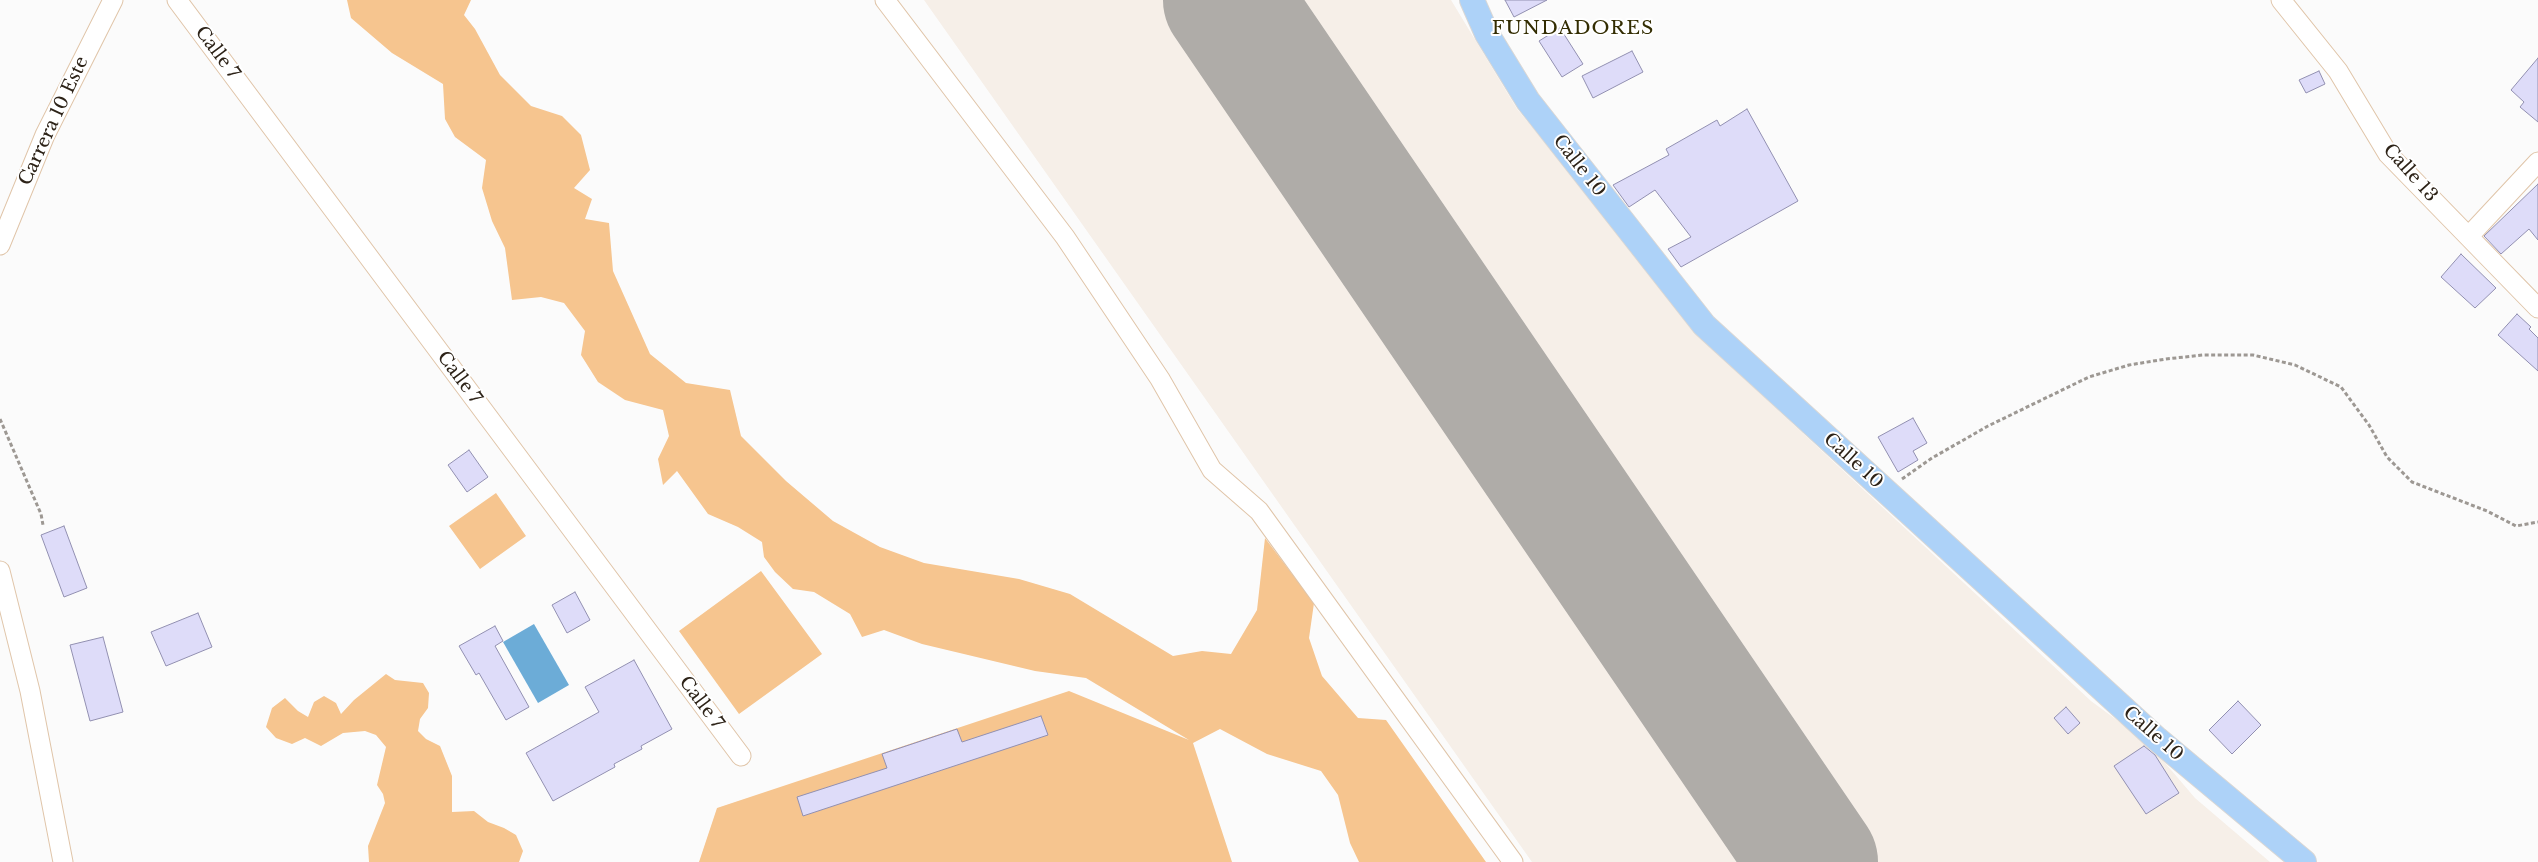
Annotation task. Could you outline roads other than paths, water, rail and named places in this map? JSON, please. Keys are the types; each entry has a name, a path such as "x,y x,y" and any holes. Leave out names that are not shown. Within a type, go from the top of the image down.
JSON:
{"main road":[{"name":"Calle 10","path":"1472,0 1487,34 1528,101 1704,325 2157,739 2304,862"}],"street":[{"name":"Carrera 10 Este","path":"0,245 45,134 113,0"},
{"name":"Calle 7","path":"177,0 741,756"},
{"path":"885,0 1065,237 1160,379 1212,470 1259,511 1513,862"},
{"name":"Calle 13","path":"2281,0 2338,71 2388,154 2538,308"},
{"path":"2469,236 2538,162"},
{"path":"0,571 30,691 64,862"}],"water":[{"path":"534,624 569,685 538,703 503,642"}],"district":[{"name":"FUNDADORES","path":"1573,29"}]}
